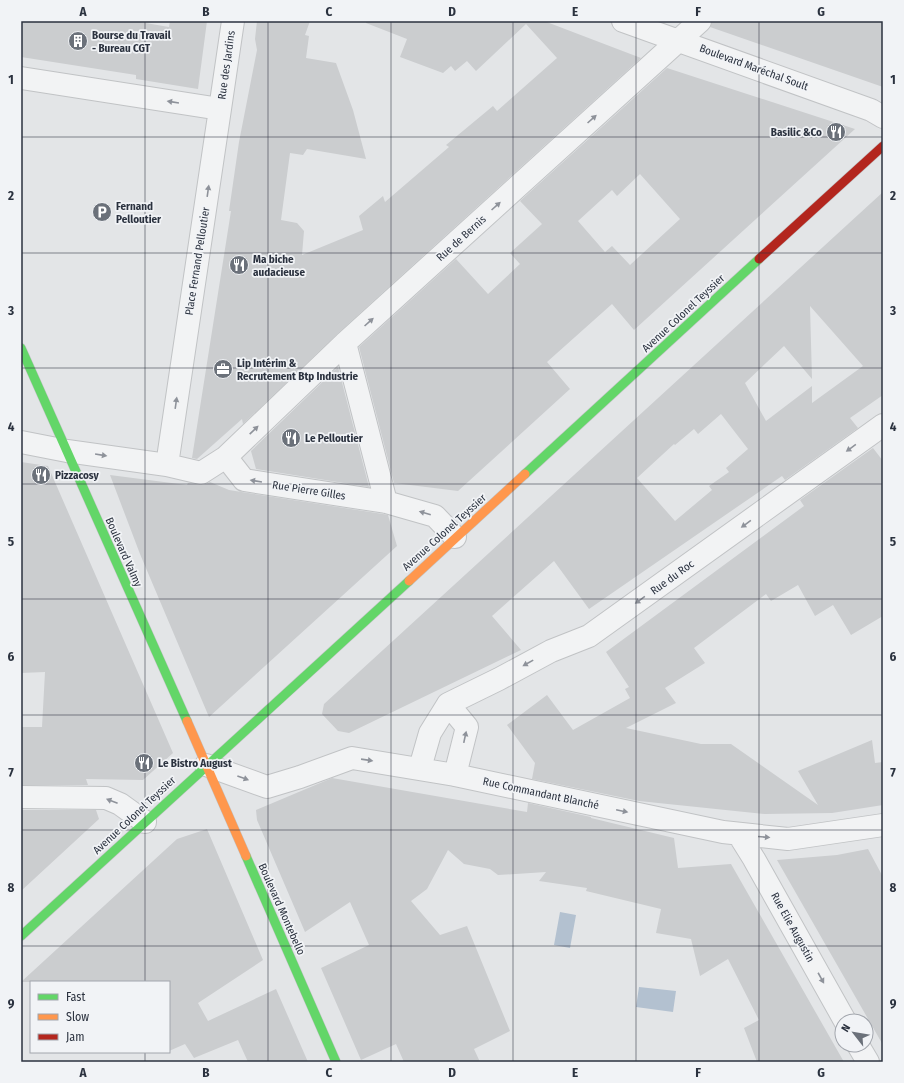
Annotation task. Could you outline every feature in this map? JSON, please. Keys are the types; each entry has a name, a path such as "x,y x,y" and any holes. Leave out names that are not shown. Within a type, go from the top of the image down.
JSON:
{"main road":[{"name":"Avenue Colonel Teyssier","path":"21,936 883,146"},
{"name":"Boulevard Valmy","path":"21,348 46,408 67,451 206,765"},
{"name":"Boulevard Montebello","path":"206,765 336,1062"}],"street":[{"name":"Rue des Jardins","path":"220,110 233,21"},
{"name":"Boulevard Maréchal Soult","path":"623,21 871,110 883,117"},
{"name":"Rue de Bernis","path":"226,457 345,343 700,21"},
{"path":"21,78 220,110"},
{"name":"Place Fernand Pelloutier","path":"167,465 220,110"},
{"path":"345,343 386,502"},
{"name":"Rue du Roc","path":"448,704 551,651 590,636 883,425"},
{"path":"21,442 67,451 167,465 200,473 226,457"},
{"name":"Rue Pierre Gilles","path":"226,457 244,480 386,502 435,516 455,537"},
{"path":"420,768 430,733 448,704 467,727 455,775"},
{"name":"Rue Commandant Blanché","path":"206,765 267,787 352,758 420,768 739,835 788,839 883,825"},
{"path":"21,797 106,798 120,804 145,822"},
{"name":"Rue Elie Augustin","path":"739,835 841,1013"},
{"path":"863,1053 868,1062"}],"water":[{"path":"560,912 576,915 570,948 554,945"},
{"path":"639,987 676,991 673,1012 636,1007"}],"building":[{"path":"21,21 134,21 169,27 170,21 207,21 198,89 136,79 136,75 21,57"},
{"path":"257,21 310,21 305,35 309,36 306,58 336,63 353,110 366,159 307,149 303,155 290,153 281,220 297,223 304,231 302,255 363,230 359,216 383,196 385,202 449,147 446,145 493,106 497,111 557,58 526,24 476,71 467,61 455,71 451,66 443,73 400,57 407,39 366,23 366,21 544,21 641,58 337,334 243,424 242,419 197,459 192,458 231,211 229,211 239,142 257,50 255,39"},
{"path":"712,21 883,21 883,87 710,27"},
{"path":"667,68 855,129 634,330 612,304 547,362 570,389 458,491 394,483 359,347 456,259 488,294 520,264 510,253 542,224 520,201","holes":["640,174 680,219 630,265 612,246 605,252 578,221 612,190 617,196"]},
{"path":"883,192 883,395 850,418 858,428 785,480 782,476 589,609 554,561 492,616 521,650 349,733 338,731 322,714 324,704","holes":["810,306 863,366 812,403 812,386 766,421 745,383 784,346 812,379","721,414 748,449 726,468 729,472 709,486 712,490 675,521 637,478 674,444 675,445 694,429 698,434"]},
{"path":"338,367 369,487 256,469 251,451"},
{"path":"873,448 883,461 883,616 851,635 833,605 815,616 798,585 771,601 766,594 694,648 705,663 665,688 676,703 626,728 701,744 731,744 818,805 798,771 872,740 875,763 883,762 883,805 832,813 765,814 639,801 532,779 535,763 507,725 547,695 573,730 630,698 625,689 629,687 606,652 804,506 800,500"},
{"path":"21,462 48,466 173,753 143,780 86,779 88,785 21,785 21,727 42,727 45,672 21,673"},
{"path":"110,475 187,485 188,483 203,485 210,482 229,490 388,515 397,546 209,717 140,554"},
{"path":"332,778 527,812 528,803 674,838 678,868 731,864 834,1044 834,1053 839,1053 844,1062 757,1062 744,1028 759,1020 728,959 700,976 691,939 656,933 661,909 586,891 587,888 539,881 546,872 498,875 490,869 464,864 448,850 427,889 411,901 440,935 467,926 510,1031 474,1049 480,1062 404,1062 396,1044 361,1060 321,968 369,945 350,902 305,932 257,820 256,810"},
{"path":"21,810 96,810 99,819 21,891"},
{"path":"207,829 263,960 198,1003 208,1021 276,989 308,1062 248,1062 238,1040 194,1058 185,1044 170,1051 170,981 21,982 177,839"},
{"path":"868,849 883,877 883,1045 874,1029 874,1013 865,1013 777,860 837,855"}],"traffic: fast":[{"path":"525,474 759,259"},
{"path":"21,348 187,721"},
{"path":"21,936 409,581"},
{"path":"246,856 336,1062"}],"traffic: slow":[{"path":"409,581 525,474"},
{"path":"187,721 246,856"}],"traffic: jam":[{"path":"759,259 883,146"}],"place":[{"name":"Bourse du Travail - Bureau CGT","path":"78,41"},
{"name":"Basilic &Co","path":"836,132"},
{"name":"Fernand Pelloutier","path":"102,212"},
{"name":"Ma biche audacieuse","path":"239,265"},
{"name":"Lip Intérim & Recrutement Btp Industrie","path":"223,369"},
{"name":"Le Pelloutier","path":"291,438"},
{"name":"Pizzacosy","path":"41,475"},
{"name":"Le Bistro August","path":"144,763"}]}
